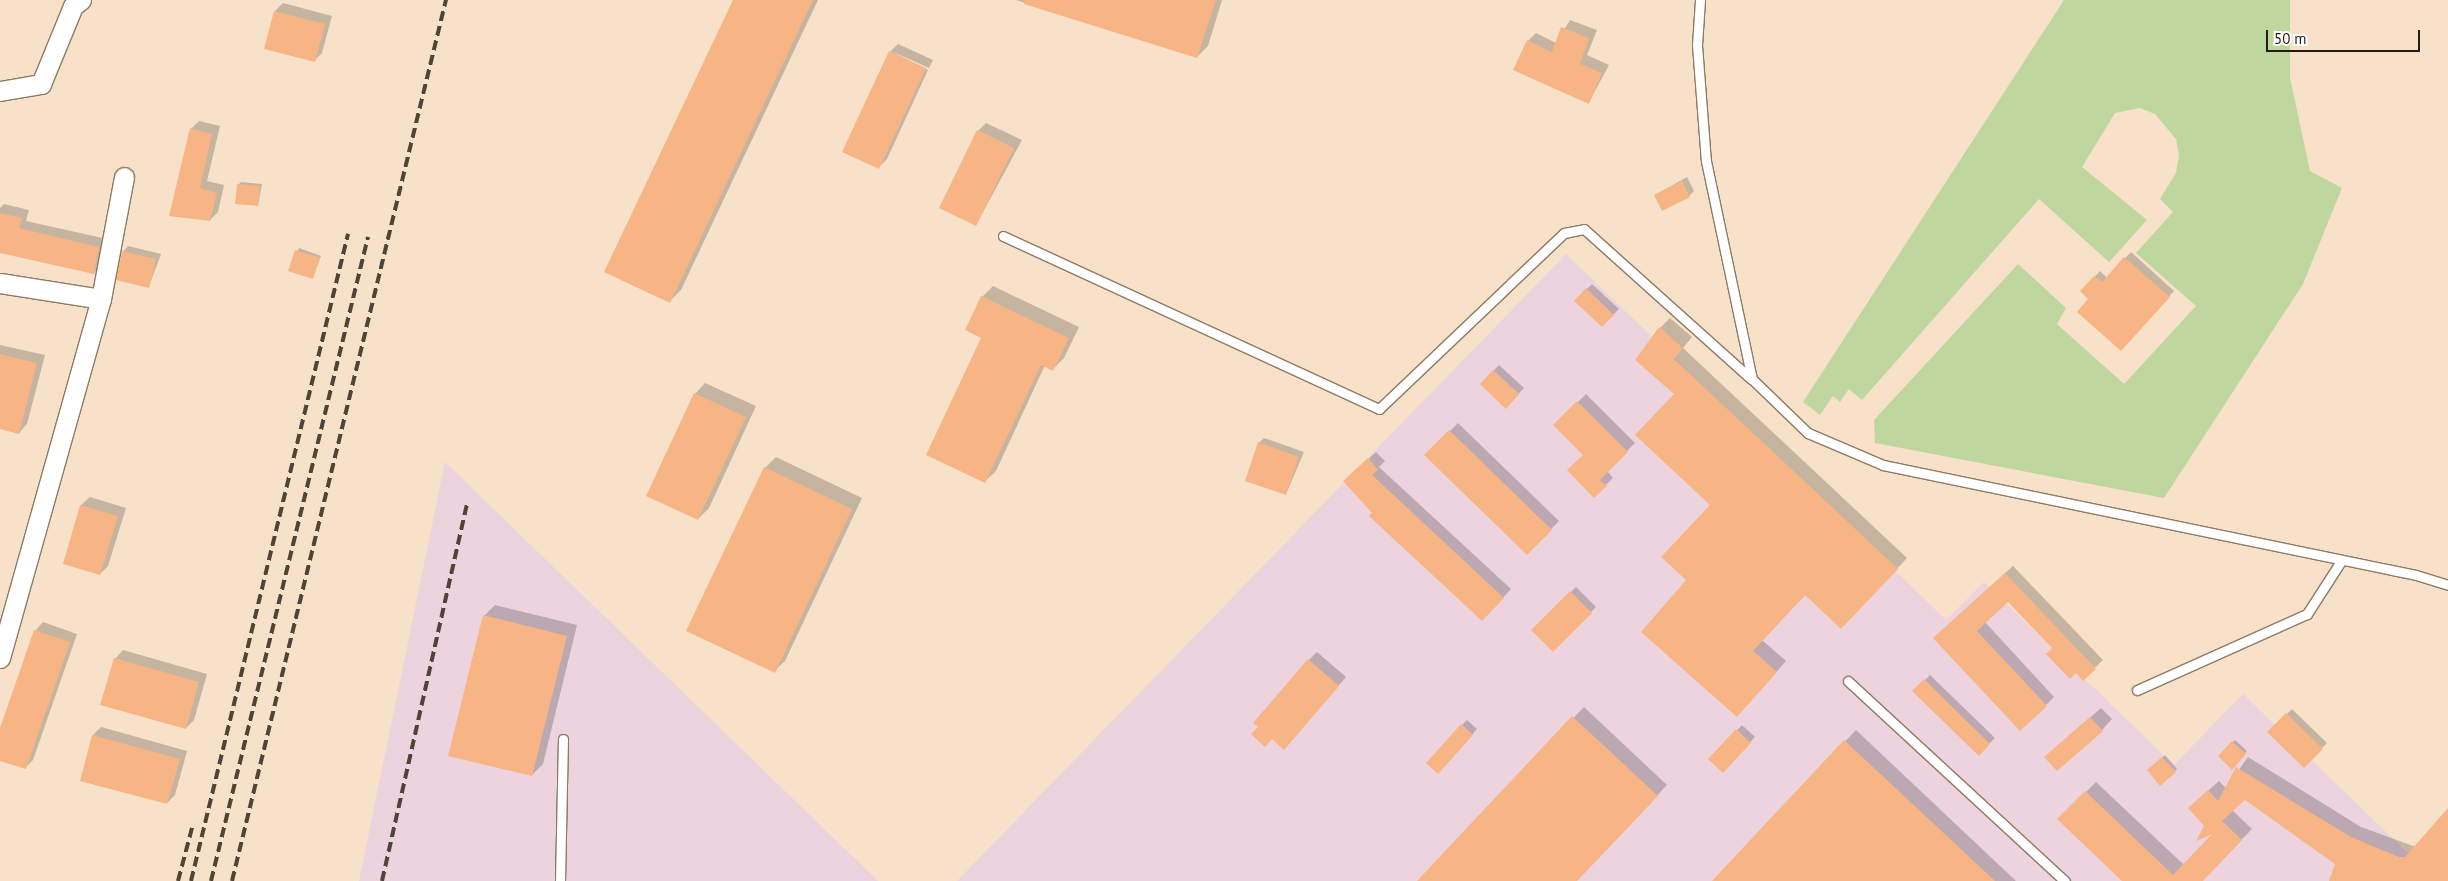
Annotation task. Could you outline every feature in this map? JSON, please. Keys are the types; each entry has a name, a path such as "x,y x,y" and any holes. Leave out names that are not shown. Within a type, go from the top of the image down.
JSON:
{"street":[{"path":"0,91 41,84 73,6 81,0"},
{"path":"0,658 101,300 124,178"},
{"path":"0,284 101,300"}],"lane":[{"path":"1700,0 1697,45 1706,161 1752,379"},
{"path":"1002,236 1380,409 1564,233 1584,229 1752,379 1808,433 1883,465 2448,585"},
{"path":"2137,690 2307,614 2341,561"},
{"path":"1848,681 2065,881"},
{"path":"560,881 563,739"}],"shaded area":[{"path":"1566,254 1946,620 1984,582 2174,765 2243,694 2437,881 957,881"},
{"path":"445,462 878,881 359,881"}],"green space":[{"path":"2064,0 2290,0 2290,78 2310,171 2342,188 2303,284 2164,498 1875,443 1874,420 2018,264 2066,308 2057,324 2124,384 2196,306 2136,253 2173,212 2160,199 2176,173 2179,155 2176,139 2155,114 2140,108 2115,113 2082,167 2147,220 2109,262 2039,199 1862,400 1849,389 1840,402 1833,396 1820,415 1803,402"}],"building":[{"path":"733,0 813,0 670,303 604,272"},
{"path":"1024,0 1216,0 1197,58 1024,4"},
{"path":"274,11 325,24 315,62 264,49"},
{"path":"1561,27 1589,38 1580,64 1602,73 1589,104 1513,70 1527,40 1552,52"},
{"path":"889,51 926,68 879,169 842,152"},
{"path":"190,128 212,134 200,188 217,193 210,221 169,216"},
{"path":"977,130 1014,148 976,226 939,208"},
{"path":"1682,181 1690,197 1662,211 1654,195"},
{"path":"237,184 260,186 258,206 235,204"},
{"path":"0,213 22,218 19,228 99,247 94,274 0,253"},
{"path":"295,250 320,258 313,279 288,271"},
{"path":"122,251 156,259 149,288 116,280"},
{"path":"2124,257 2170,297 2121,351 2077,312 2088,299 2080,291 2094,276 2102,282"},
{"path":"1586,288 1614,315 1602,327 1574,301"},
{"path":"981,296 1069,338 1053,371 1041,365 985,483 926,455 981,338 965,330"},
{"path":"1659,327 1683,348 1674,359 1898,569 1841,629 1805,595 1753,651 1777,672 1737,717 1641,632 1686,580 1661,557 1710,505 1635,435 1674,394 1635,360"},
{"path":"0,354 37,363 19,434 0,429"},
{"path":"1493,370 1519,394 1506,409 1480,384"},
{"path":"694,393 746,417 698,520 646,496"},
{"path":"1577,401 1628,452 1600,480 1607,486 1594,498 1567,470 1583,455 1553,425"},
{"path":"1449,430 1552,530 1527,555 1424,455"},
{"path":"1258,442 1299,457 1286,495 1245,481"},
{"path":"1368,458 1378,470 1372,475 1504,598 1482,621 1369,516 1372,513 1343,481"},
{"path":"764,467 852,509 775,673 686,631"},
{"path":"80,505 118,516 100,575 63,564"},
{"path":"2005,573 2096,669 2083,681 2076,673 2070,679 2046,654 2052,648 2008,602 1977,631 2047,706 2020,731 1933,638"},
{"path":"1570,591 1592,613 1553,652 1531,630"},
{"path":"483,615 567,636 532,776 448,756"},
{"path":"34,630 70,642 26,769 0,761 0,728"},
{"path":"114,658 199,682 186,729 100,705"},
{"path":"1308,659 1339,686 1284,750 1272,739 1265,747 1251,734 1258,727 1253,723"},
{"path":"1924,679 1990,744 1979,756 1912,691"},
{"path":"2286,713 2323,749 2304,768 2267,732"},
{"path":"1572,716 1658,796 1577,881 1417,881"},
{"path":"2090,717 2103,731 2057,771 2044,757"},
{"path":"1461,724 1473,735 1438,774 1426,763"},
{"path":"1736,729 1751,743 1723,773 1708,759"},
{"path":"92,735 180,759 167,804 80,781"},
{"path":"1844,740 1995,881 1712,881"},
{"path":"2232,741 2246,754 2232,770 2218,756"},
{"path":"2162,757 2176,772 2160,786 2147,770"},
{"path":"2236,767 2351,837 2399,857 2405,857 2448,808 2448,881 2329,881 2335,864 2245,800 2222,821 2242,840 2203,881 2122,881 2057,819 2085,791 2173,875 2212,834 2196,841 2204,826 2188,808 2208,790 2218,801"}],"railway":[{"path":"232,881 446,0"},
{"path":"191,881 348,234"},
{"path":"211,881 368,237"},
{"path":"382,881 467,504"},
{"path":"178,881 192,828"}]}
